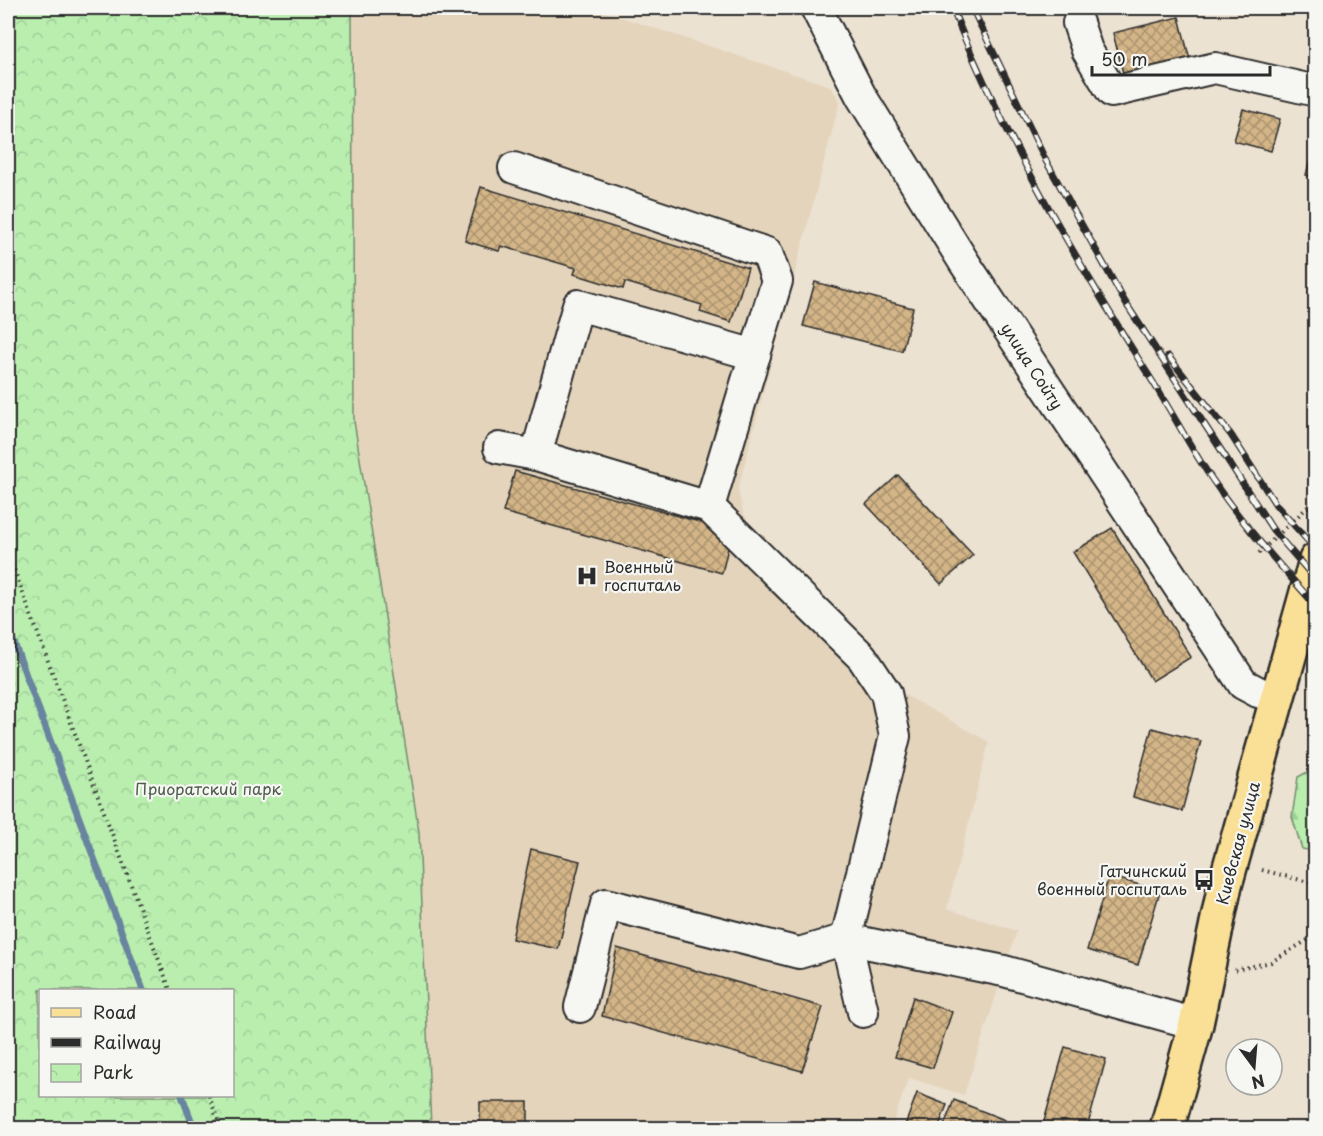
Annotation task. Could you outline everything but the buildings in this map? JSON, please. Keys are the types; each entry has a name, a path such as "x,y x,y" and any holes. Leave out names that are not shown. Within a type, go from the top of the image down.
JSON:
{"main road":[{"name":"Киевская улица","path":"1167,1128 1196,1024 1226,885 1316,560"}],"street":[{"name":"улица Сойту","path":"816,8 861,96 1081,441 1244,684 1258,692 1278,698"},
{"path":"1078,23 1087,50 1112,92 1215,68 1316,91"},
{"path":"514,168 767,253 777,281 709,507"},
{"path":"536,455 578,305 754,355"},
{"path":"499,448 536,455 709,507 862,657 886,693 895,736 846,939 863,1012"},
{"path":"580,1007 606,904 799,953 846,939 1004,971 1196,1024"}],"path":[{"path":"1258,554 1316,499"},
{"path":"8,553 170,989"},
{"path":"1262,870 1316,884"},
{"path":"1234,970 1271,962 1316,935"},
{"path":"210,1097 221,1128"}],"shaded area":[{"name":"Военный госпиталь","path":"352,8 593,8 830,86 840,101 738,489 743,512 756,536 873,651 905,695 989,742 947,909 1017,931 964,1095 909,1078 891,1128 431,1128 419,832 354,421"}],"green space":[{"name":"Приоратский парк","path":"8,8 352,8 354,421 419,832 431,1128 8,1128"},
{"path":"1315,768 1315,851 1302,849 1292,817 1298,777"}],"waterway":[{"path":"8,627 143,989"},
{"path":"182,1097 194,1128"}],"railway":[{"path":"952,8 994,102 1041,194 1195,453 1214,483 1242,519 1316,606"},
{"path":"972,8 1046,161 1125,302 1273,530 1316,580"},
{"path":"1168,356 1231,435 1276,505 1316,550"}],"place":[{"name":"Военный госпиталь","path":"587,576"},
{"name":"Гатчинский военный госпиталь","path":"1204,880"}]}
